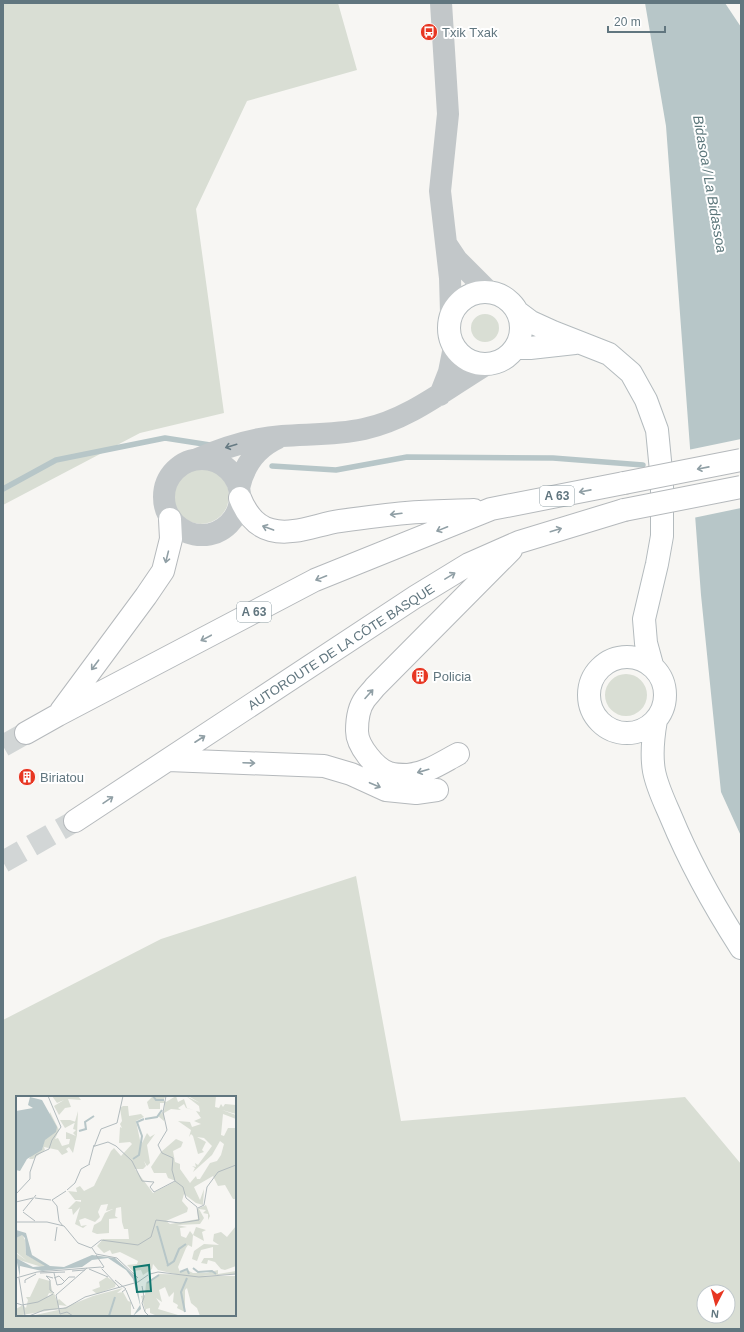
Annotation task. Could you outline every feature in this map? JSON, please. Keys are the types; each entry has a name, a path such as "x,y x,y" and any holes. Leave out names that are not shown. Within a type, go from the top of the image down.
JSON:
{"main road":[{"path":"488,291 498,293 507,298 514,305 519,314 522,325 521,337 516,348 503,360 487,364 471,362 458,353 450,339 448,330 451,313 457,304 466,296 476,292 488,291"},
{"path":"519,314 531,322 609,354 630,373 646,400 657,430 662,481 662,536 658,564 644,619 630,641 612,660"},
{"path":"516,348 530,348 578,342"},
{"name":"A 63","path":"26,733 315,580 491,509 741,460"},
{"name":"AUTOROUTE DE LA CÔTE BASQUE","path":"75,822 415,597 469,564 519,542 624,510 741,487"},
{"path":"240,493 244,509 251,518 259,525 270,530 281,532 338,522 407,513 491,509"},
{"path":"58,715 163,571 171,539 170,519"},
{"path":"458,754 426,772 407,775 390,774 379,767 369,757 362,745 357,732 361,708 365,699 375,687 519,542"},
{"path":"644,619 646,643 652,665 663,682 666,692 662,712 649,726 640,731 631,733 621,733 608,728 600,722 593,713 589,692 591,682 596,672 603,665 622,657 633,657 652,665"},
{"path":"654,772 653,746 656,720"},
{"path":"621,733 640,751 654,772 664,802 693,866 709,897 741,948"},
{"path":"168,760 324,766 351,774 386,790 416,793 437,790"}],"street":[{"path":"441,3 448,114 440,191 450,278 451,313"},
{"path":"447,245 458,260 488,291"},
{"path":"440,395 449,372 454,347"},
{"path":"198,459 239,443 261,438 331,434 365,429 404,416 440,395 462,379 487,364"},
{"path":"240,493 236,478 229,469 220,462 209,459 189,460 174,470 167,480 164,490 166,513 178,528 189,533 201,535 213,534 224,529 238,510 242,477 252,457 271,441 282,436"}],"shaded area":[{"path":"3,3 338,3 357,70 247,101 196,209 224,413 140,433 3,505"},
{"path":"485,314 495,318 499,328 495,338 485,342 475,338 471,328 475,318"},
{"path":"201,468 216,473 224,481 229,496 224,511 216,519 201,524 186,519 178,511 173,496 178,481 186,473"},
{"path":"626,674 641,680 647,695 641,710 626,716 611,710 605,695 611,680"},
{"path":"356,876 401,1121 685,1097 741,1164 741,1329 3,1329 3,1020 161,939"}],"water":[{"name":"Bidasoa / La Bidassoa","path":"645,3 725,3 741,27 741,836 721,792 701,595 666,126"}],"pier":[{"path":"741,439 741,508 693,518 688,450"}],"waterway":[{"path":"3,489 56,460 165,438 210,445"},
{"path":"272,466 336,470 407,457 553,458 643,465"}],"tunnel":[{"path":"3,746 26,733"},
{"path":"3,862 75,821"}],"place":[{"name":"Txik Txak","path":"429,32"},
{"name":"Policia","path":"420,676"},
{"name":"Biriatou","path":"27,777"}]}
